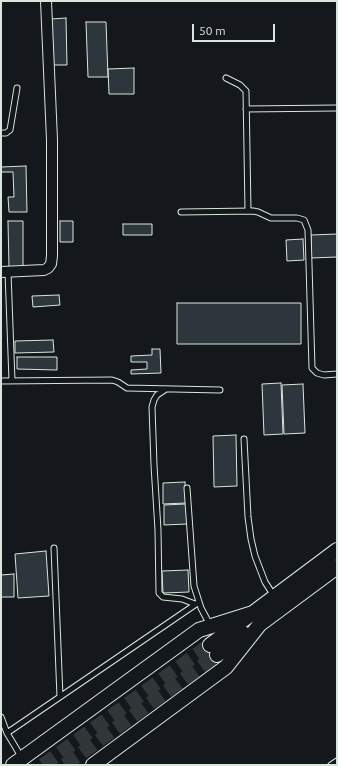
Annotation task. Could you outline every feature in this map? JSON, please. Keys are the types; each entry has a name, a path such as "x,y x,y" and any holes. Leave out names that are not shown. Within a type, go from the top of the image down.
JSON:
{"main road":[{"path":"99,763 226,667 257,618 275,596 337,550"},
{"path":"213,650 257,618 337,567"},
{"path":"18,762 199,630 211,626 257,618"}],"street":[{"path":"4,272 44,270 51,264 52,140 46,1"}],"lane":[{"path":"226,78 244,87 246,96 248,211"},
{"path":"1,133 6,133 10,130 12,125 17,88"},
{"path":"246,109 337,108"},
{"path":"181,212 248,211 258,212 271,218 297,218 304,220 308,230 312,368 317,373 324,375 337,374"},
{"path":"4,272 12,381"},
{"path":"1,381 112,380 127,388 220,390"},
{"path":"166,389 154,400 152,407 158,530 159,593 163,597 182,599 197,603"},
{"path":"244,439 248,517 251,539 255,556 265,582 275,596"},
{"path":"187,488 194,586 197,603 211,626"},
{"path":"54,548 60,697"},
{"path":"8,732 197,603"},
{"path":"1,717 8,732 18,762"},
{"path":"331,765 337,761"}],"building":[{"path":"66,18 67,65 52,65 51,19"},
{"path":"86,22 106,22 108,77 88,77"},
{"path":"134,68 134,94 109,94 108,69"},
{"path":"26,166 27,212 9,212 8,197 14,197 13,172 1,172 1,167"},
{"path":"8,221 23,221 23,268 9,268"},
{"path":"60,221 73,221 73,242 60,242"},
{"path":"123,224 152,224 152,235 123,235"},
{"path":"337,234 337,257 311,258 311,235"},
{"path":"303,239 304,260 287,261 286,240"},
{"path":"59,295 60,305 33,307 32,296"},
{"path":"177,303 301,303 301,344 177,344"},
{"path":"53,340 54,352 15,353 15,341"},
{"path":"152,349 160,349 161,373 131,374 131,370 147,369 147,362 131,362 131,356 152,355"},
{"path":"17,357 57,357 57,370 17,369"},
{"path":"281,383 283,434 264,435 262,384"},
{"path":"303,384 305,433 284,434 282,385"},
{"path":"236,435 237,486 214,487 213,436"},
{"path":"185,482 186,503 163,504 163,483"},
{"path":"186,504 187,524 164,525 164,505"},
{"path":"46,551 49,596 18,598 15,554"},
{"path":"188,570 189,592 163,593 162,571"},
{"path":"14,574 14,597 1,597 1,575"}],"tunnel":[{"path":"43,765 210,645"},
{"path":"65,765 217,655"}]}
